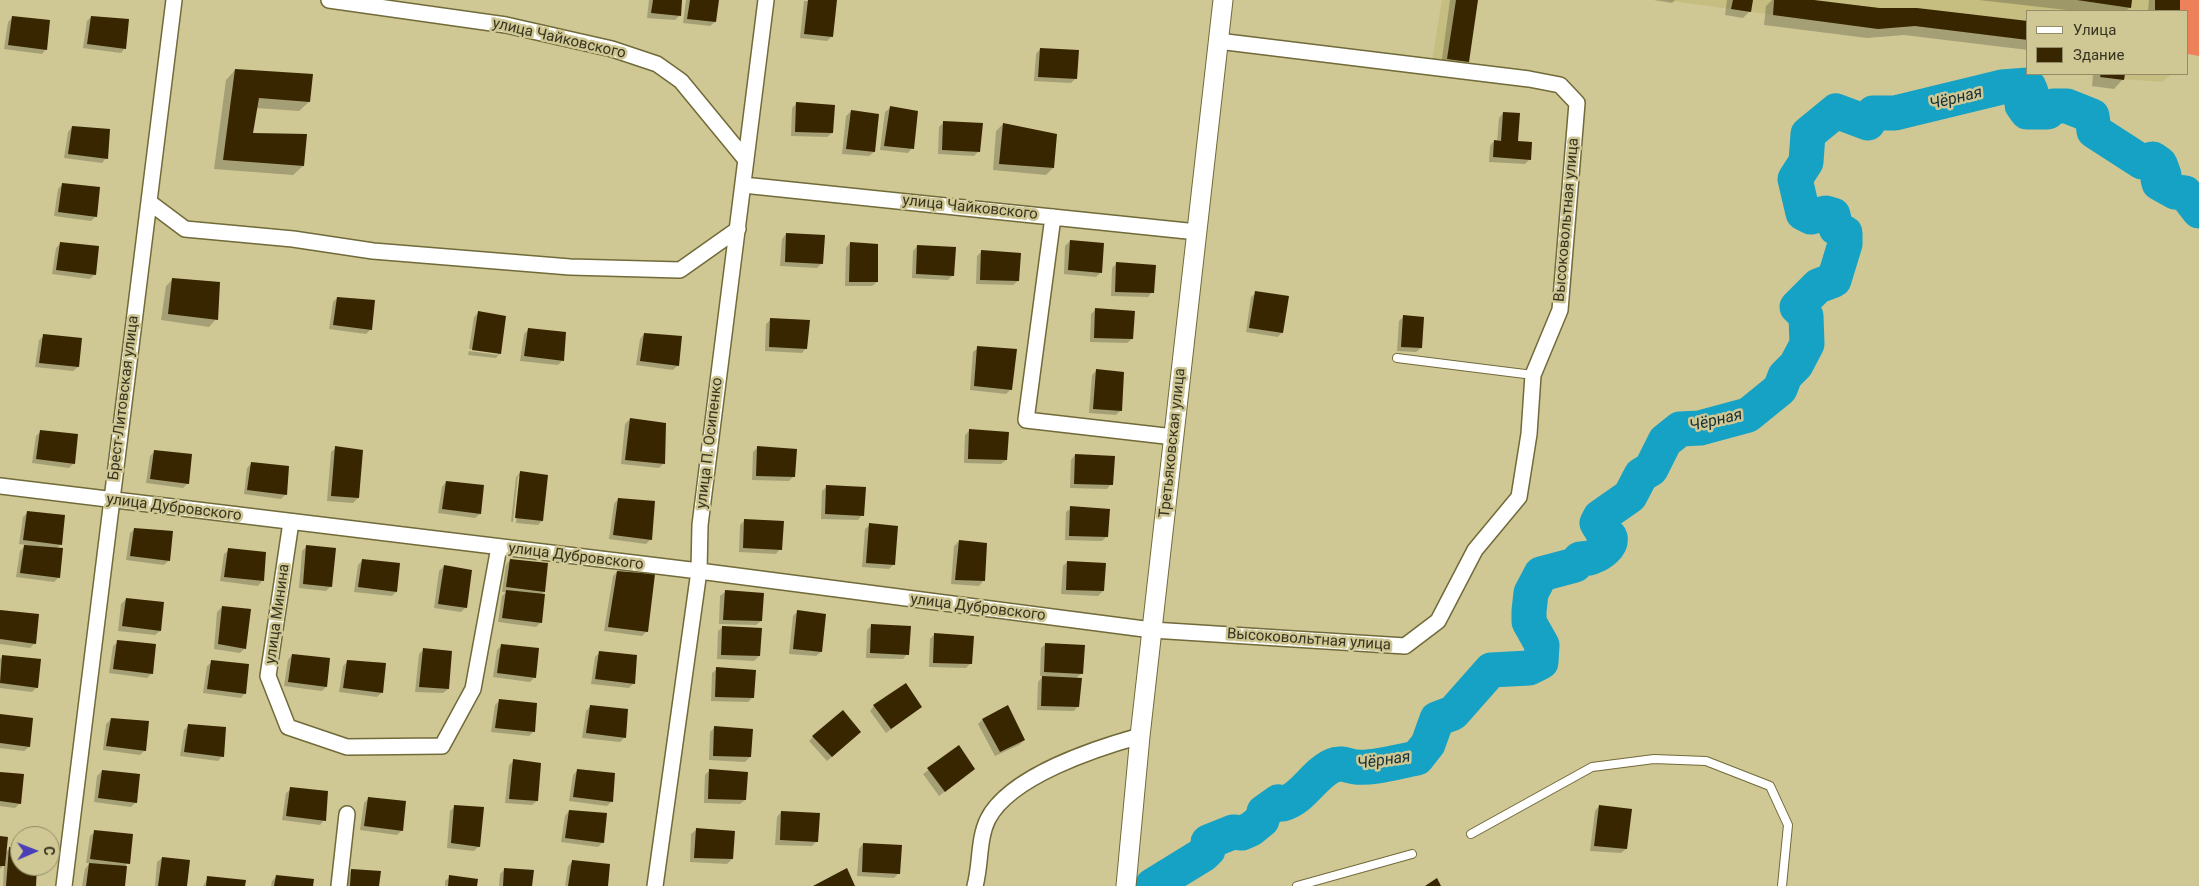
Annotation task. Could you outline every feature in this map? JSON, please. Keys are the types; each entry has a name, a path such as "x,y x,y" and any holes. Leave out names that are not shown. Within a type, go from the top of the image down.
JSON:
{"street":[{"name":"Брест-Литовская улица","path":"64,886 174,0"},
{"name":"улица Чайковского","path":"330,0 506,25 612,49 657,64 681,81 746,160"},
{"name":"улица П. Осипенко","path":"655,886 699,571 700,526 766,0"},
{"name":"Третьяковская улица","path":"1126,886 1140,736 1223,0"},
{"name":"Высоковольтная улица","path":"1152,630 1405,646 1438,621 1475,550 1519,497 1529,434 1533,375 1560,310 1577,103 1560,85 1529,79 1218,41"},
{"name":"улица Чайковского","path":"743,185 1196,232"},
{"path":"148,202 185,229 293,239 373,251 570,266 680,270 738,229"},
{"path":"1053,217 1026,420 1174,437"},
{"name":"улица Дубровского","path":"0,486 699,571 1152,630"},
{"name":"улица Минина","path":"291,522 268,676 288,726 347,747 442,746 473,689 500,547"},
{"path":"975,886 982,842 988,819 1000,802 1023,785 1056,766 1108,745 1140,736"},
{"path":"339,886 347,814"}],"lane":[{"path":"1397,358 1533,375"},
{"path":"1470,834 1592,767 1654,759 1706,761 1770,786 1788,825 1782,886"},
{"path":"1297,886 1412,854"}],"shaded area":[{"path":"1442,0 1478,0 1469,62 1447,59 1431,68"},
{"path":"1664,0 2180,0 2180,10 2026,10 2026,40 1915,26 1878,29"},
{"path":"2180,0 2199,0 2199,56 2189,54 2189,10 2180,10"},
{"path":"2101,75 2171,75 2162,82 2100,77"}],"building":[{"path":"653,0 682,0 681,16 651,13"},
{"path":"690,0 719,0 716,22 687,19"},
{"path":"808,0 837,0 833,37 804,34"},
{"path":"1456,0 1478,0 1469,62 1447,59"},
{"path":"1733,0 1753,0 1751,12 1731,9"},
{"path":"1774,0 1814,0 1879,8 1917,8 2026,21 2026,40 1915,26 1878,29 1773,15"},
{"path":"2077,0 2132,0 2131,8"},
{"path":"2155,0 2180,0 2180,10 2155,10"},
{"path":"12,16 50,20 47,50 8,45"},
{"path":"91,16 129,19 126,49 87,44"},
{"path":"1040,48 1079,50 1077,79 1038,77"},
{"path":"235,69 313,74 310,102 259,98 253,133 307,134 304,166 223,160"},
{"path":"2101,75 2125,75 2124,80 2100,77"},
{"path":"796,102 835,105 833,133 795,132"},
{"path":"890,106 918,111 914,149 884,146"},
{"path":"851,110 879,114 875,152 846,149"},
{"path":"1503,112 1520,113 1518,141 1532,142 1531,160 1493,157 1494,140 1501,141"},
{"path":"943,121 983,123 980,152 942,150"},
{"path":"1003,123 1057,134 1054,168 999,164"},
{"path":"72,126 110,129 108,159 68,154"},
{"path":"62,183 100,187 97,217 58,212"},
{"path":"786,233 825,235 823,264 785,262"},
{"path":"1070,240 1104,243 1102,273 1068,270"},
{"path":"60,242 99,246 96,275 56,270"},
{"path":"850,242 878,244 878,282 849,282"},
{"path":"917,245 956,247 954,276 916,274"},
{"path":"981,250 1021,253 1019,281 980,280"},
{"path":"1116,262 1156,265 1154,293 1115,292"},
{"path":"172,278 220,282 218,320 168,314"},
{"path":"1255,291 1289,296 1283,333 1249,328"},
{"path":"337,297 375,300 372,330 333,325"},
{"path":"1095,308 1135,311 1133,339 1094,338"},
{"path":"478,311 506,316 501,354 472,350"},
{"path":"1403,315 1424,317 1422,348 1401,347"},
{"path":"770,318 810,320 807,349 769,347"},
{"path":"528,328 566,332 564,361 524,356"},
{"path":"644,333 682,336 679,366 640,361"},
{"path":"43,334 82,338 79,367 39,363"},
{"path":"977,346 1017,349 1012,390 974,386"},
{"path":"1096,369 1124,372 1122,411 1093,409"},
{"path":"630,418 666,423 665,464 625,460"},
{"path":"969,429 1009,432 1007,460 968,459"},
{"path":"40,430 78,434 75,464 36,459"},
{"path":"335,446 363,450 359,498 331,496"},
{"path":"757,446 797,449 795,477 756,476"},
{"path":"154,450 192,454 189,484 150,479"},
{"path":"1075,454 1115,456 1113,485 1074,484"},
{"path":"251,462 289,466 287,495 247,490"},
{"path":"520,471 548,475 543,521 515,518"},
{"path":"446,481 484,485 481,514 442,509"},
{"path":"826,485 866,487 864,516 825,514"},
{"path":"618,498 655,501 652,540 613,535"},
{"path":"1070,506 1110,509 1108,537 1069,536"},
{"path":"27,511 65,515 62,545 23,540"},
{"path":"744,519 784,521 782,550 743,548"},
{"path":"869,523 898,526 895,565 866,563"},
{"path":"134,528 173,531 170,561 130,556"},
{"path":"959,540 987,543 985,581 955,580"},
{"path":"24,545 63,548 60,578 20,573"},
{"path":"306,545 336,548 332,587 303,584"},
{"path":"228,548 266,552 264,581 224,577"},
{"path":"362,559 400,563 397,592 358,587"},
{"path":"510,559 548,563 545,592 506,587"},
{"path":"1067,561 1106,563 1104,591 1066,590"},
{"path":"444,565 472,570 467,608 438,604"},
{"path":"617,571 655,574 648,632 608,627"},
{"path":"506,590 545,594 542,623 502,618"},
{"path":"725,590 764,593 762,621 723,620"},
{"path":"126,598 164,602 161,631 122,626"},
{"path":"222,606 251,609 246,649 218,644"},
{"path":"0,610 39,614 36,644 0,639"},
{"path":"797,610 826,614 822,652 793,649"},
{"path":"871,624 911,626 909,655 870,653"},
{"path":"722,626 762,628 760,656 721,655"},
{"path":"934,633 974,636 972,664 933,663"},
{"path":"117,640 156,644 153,674 113,669"},
{"path":"1045,643 1085,645 1083,674 1044,672"},
{"path":"501,644 539,648 536,678 497,673"},
{"path":"423,648 452,651 449,689 419,687"},
{"path":"599,651 637,655 635,684 595,679"},
{"path":"292,654 330,658 327,687 288,682"},
{"path":"2,655 41,659 38,688 0,683"},
{"path":"211,660 249,664 246,694 207,689"},
{"path":"347,660 386,663 383,693 343,688"},
{"path":"716,667 756,670 754,698 715,697"},
{"path":"1042,676 1082,678 1079,707 1041,706"},
{"path":"906,683 922,707 891,729 873,705"},
{"path":"499,699 537,703 535,732 495,728"},
{"path":"590,705 628,709 626,738 586,733"},
{"path":"1008,705 1025,740 1000,752 982,719"},
{"path":"843,710 861,732 832,757 812,736"},
{"path":"0,714 33,718 30,747 0,743"},
{"path":"111,718 149,721 146,751 106,746"},
{"path":"188,724 226,727 224,757 184,752"},
{"path":"714,726 753,729 751,757 713,756"},
{"path":"959,745 975,769 945,792 927,768"},
{"path":"513,759 541,763 538,801 509,799"},
{"path":"577,769 615,773 613,802 573,797"},
{"path":"709,769 748,772 746,800 708,799"},
{"path":"102,770 140,774 137,803 98,798"},
{"path":"0,772 24,774 21,804 0,801"},
{"path":"290,787 328,791 326,821 286,816"},
{"path":"368,797 406,801 403,831 364,826"},
{"path":"454,805 484,807 480,847 451,843"},
{"path":"1599,805 1632,809 1627,849 1594,846"},
{"path":"569,810 607,813 604,843 565,838"},
{"path":"781,811 820,813 818,842 780,840"},
{"path":"696,828 735,831 733,859 694,858"},
{"path":"94,830 133,834 130,864 90,859"},
{"path":"0,836 8,837 5,866 0,866"},
{"path":"863,843 902,845 900,874 862,872"},
{"path":"9,847 10,876 36,876 36,886 6,886"},
{"path":"162,857 190,860 187,886 158,886"},
{"path":"572,860 610,864 608,886 568,886"},
{"path":"89,863 127,866 125,886 86,886"},
{"path":"504,868 534,870 532,886 503,886"},
{"path":"847,868 855,886 813,886"},
{"path":"351,869 381,871 379,886 350,886"},
{"path":"276,875 314,879 313,886 274,886"},
{"path":"449,875 478,879 477,886 448,886"},
{"path":"207,876 246,880 245,886 206,886"},
{"path":"1437,878 1441,886 1425,886"}],"waterway":[{"name":"Чёрная","path":"1152,886 1204,854 1208,850 1208,842 1233,832 1242,833 1251,829 1262,820 1264,812 1278,802 1283,804 1290,801 1334,765 1345,764 1356,767 1370,767 1417,758 1428,744 1437,719 1453,713 1491,670 1529,668 1541,662 1542,645 1529,622 1531,593 1541,574 1575,565 1580,559 1590,558 1605,549 1609,544 1610,537 1605,536 1597,523 1600,517 1630,496 1641,475 1651,469 1665,441 1680,429 1700,428 1748,415 1780,389 1785,376 1796,365 1807,344 1806,316 1797,307 1818,286 1834,280 1845,244 1845,233 1836,228 1833,215 1826,213 1811,217 1803,213 1795,179 1806,162 1808,134 1836,111 1868,123 1868,118 1873,113 1895,113 2002,87 2028,85 2031,92 2022,105 2027,112 2048,112 2054,106 2067,106 2092,116 2094,131 2142,162 2153,159 2160,164 2164,175 2158,179 2159,183 2175,192 2185,193 2199,211"}]}
